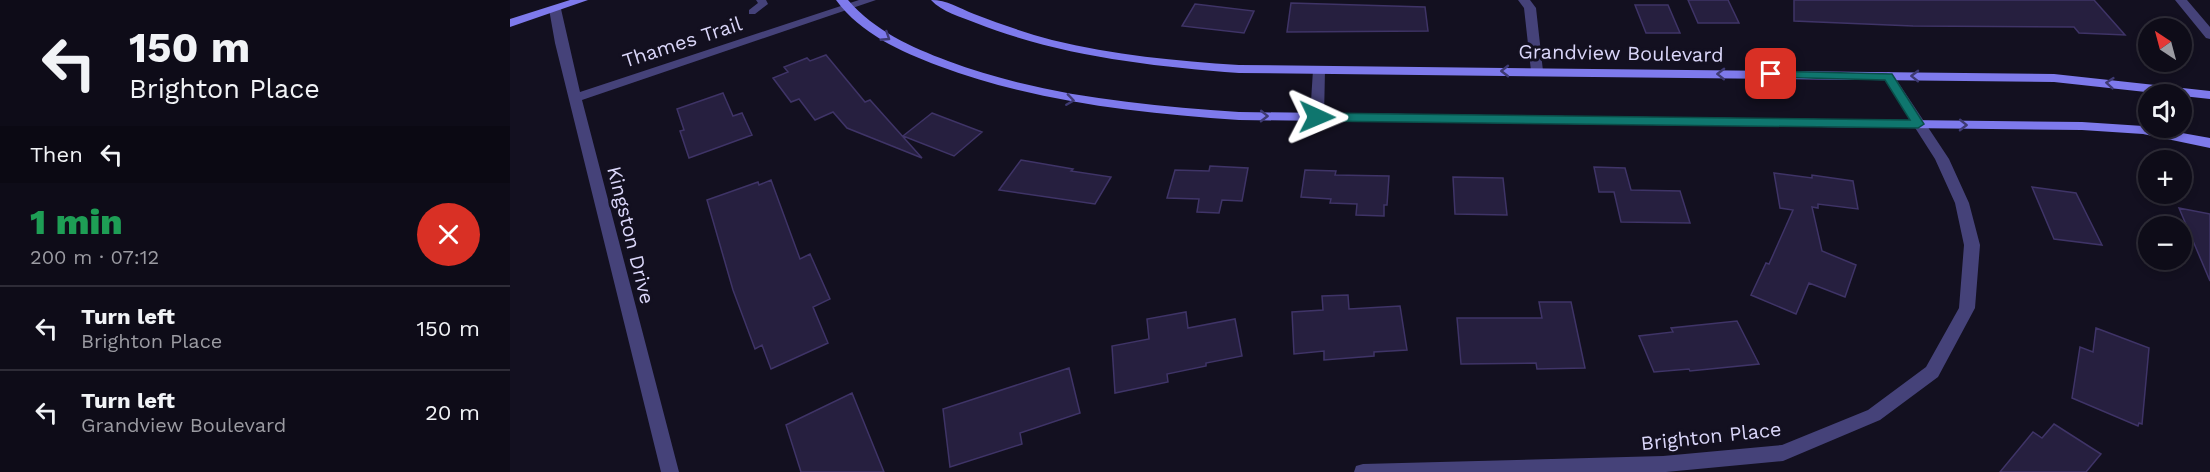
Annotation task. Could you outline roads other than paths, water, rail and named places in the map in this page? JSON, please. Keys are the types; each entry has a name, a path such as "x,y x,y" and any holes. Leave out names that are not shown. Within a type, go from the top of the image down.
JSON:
{"street":[{"path":"510,23 582,0"},
{"name":"Thames Trail","path":"575,98 845,4 870,0"},
{"name":"Grandview Boulevard","path":"937,0 947,7 1005,30 1070,49 1152,63 1239,69 2054,78 2210,95"},
{"path":"1524,0 1530,8 1537,71"},
{"path":"2181,0 2210,35"},
{"path":"845,4 900,46 996,83 1052,97 1145,110 1239,116 2082,126 2133,129 2210,142"},
{"name":"Kingston Drive","path":"555,9 561,43 670,472"},
{"path":"1317,117 1319,69"},
{"name":"Brighton Place","path":"1363,472 1663,464 1784,453 1874,415 1932,372 1966,308 1972,245 1962,203 1942,159 1888,76"}],"lane":[{"path":"752,12 763,3 761,0"}]}
